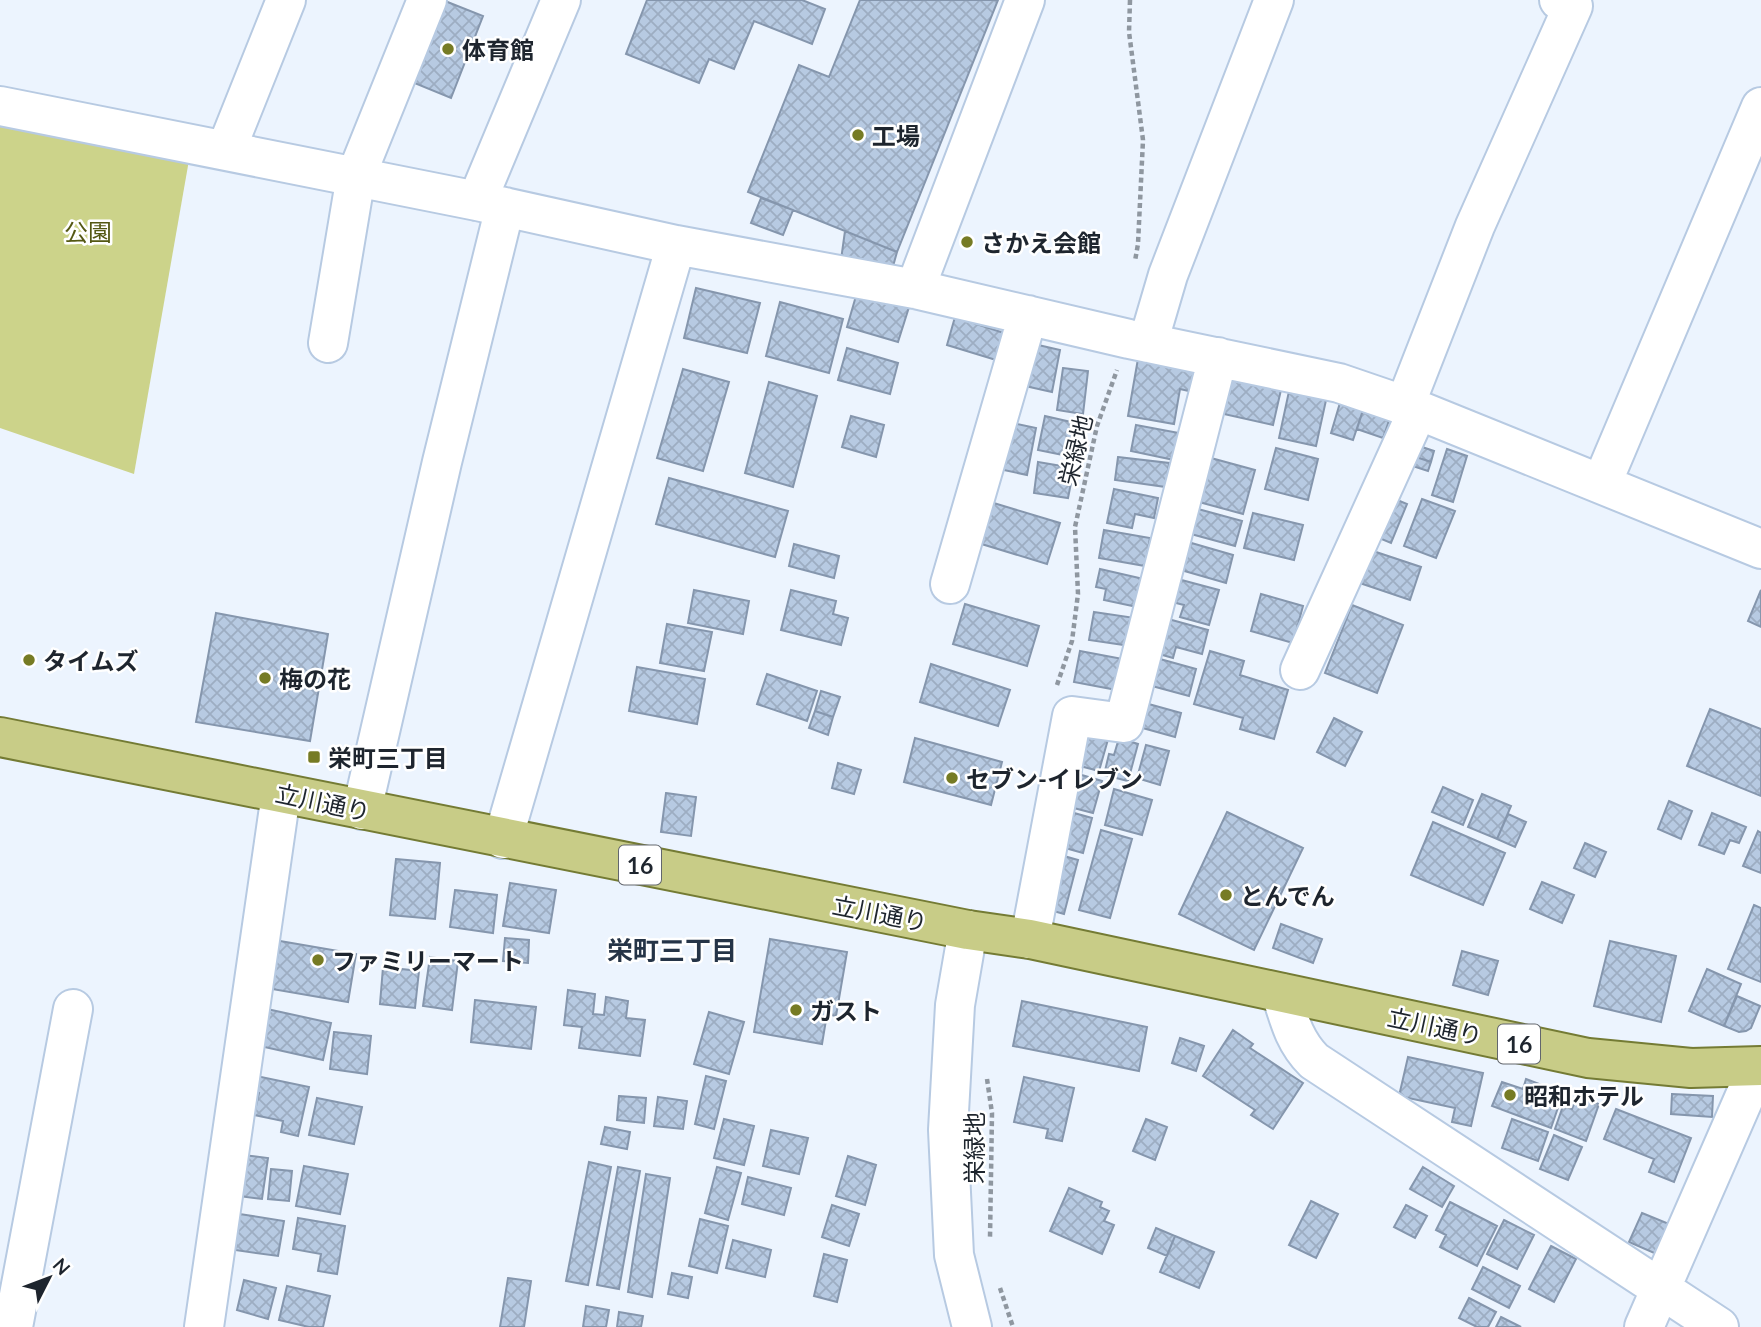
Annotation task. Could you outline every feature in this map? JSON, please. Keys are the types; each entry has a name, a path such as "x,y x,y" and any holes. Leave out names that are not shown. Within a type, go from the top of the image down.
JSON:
{"main road":[{"name":"立川通り","path":"0,737 503,839 968,930 1030,939 1588,1058 1690,1068 1761,1066"}],"street":[{"path":"226,150 286,0"},
{"path":"328,343 356,176 427,0"},
{"path":"362,810 442,462 491,204 561,0"},
{"path":"915,289 1025,0"},
{"path":"1138,341 1168,275 1274,0"},
{"path":"1300,670 1412,407 1475,226 1573,6 1559,0"},
{"path":"0,106 356,176 676,245 915,289 1138,341 1339,383 1412,407 1761,549"},
{"path":"1602,483 1761,107"},
{"path":"503,839 676,245"},
{"path":"950,584 1028,315"},
{"path":"1030,939 1072,716 1124,723 1219,357"},
{"path":"204,1327 281,794"},
{"path":"968,930 955,1005 948,1130 954,1255 972,1327"},
{"path":"1281,993 1293,1032 1301,1047 1314,1061 1719,1327"},
{"path":"13,1327 73,1009"},
{"path":"1644,1327 1748,1089 1761,1074"}],"path":[{"path":"1130,0 1129,32 1143,140 1138,244 1133,271"},
{"name":"栄緑地","path":"1055,690 1072,641 1078,594 1075,527 1097,426 1138,341"},
{"name":"栄緑地","path":"986,1073 992,1113 990,1246"},
{"path":"998,1280 1013,1327"}],"green space":[{"name":"公園","path":"0,123 189,160 134,474 0,428"}],"building":[{"path":"647,0 802,0 825,9 812,44 754,21 734,69 709,59 699,83 626,54"},
{"name":"工場","path":"860,0 998,0 897,252 748,192 799,65 829,77"},
{"name":"体育館","path":"445,1 483,16 451,98 412,82"},
{"path":"761,198 793,210 783,235 751,223"},
{"path":"845,231 897,252 890,277 840,267"},
{"path":"696,288 760,303 747,353 684,338"},
{"path":"858,289 910,304 898,342 847,327"},
{"path":"780,302 843,319 829,373 766,356"},
{"path":"955,317 1004,333 996,360 947,345"},
{"path":"1034,344 1060,350 1052,392 1025,386"},
{"path":"847,348 898,363 890,394 838,380"},
{"path":"1139,353 1198,364 1193,392 1180,389 1174,424 1128,416"},
{"path":"1063,368 1088,371 1083,414 1057,410"},
{"path":"1225,368 1283,381 1273,425 1215,412"},
{"path":"683,369 729,382 703,471 657,458"},
{"path":"769,382 817,396 793,487 745,473"},
{"path":"1291,382 1328,391 1316,446 1279,438"},
{"path":"1342,396 1365,404 1353,440 1331,433"},
{"path":"1365,404 1392,412 1383,438 1357,429"},
{"path":"851,416 884,425 876,457 842,447"},
{"path":"1045,416 1080,424 1073,457 1038,450"},
{"path":"1008,422 1036,428 1027,475 999,469"},
{"path":"1136,425 1179,433 1174,460 1131,451"},
{"path":"1410,443 1434,451 1431,462 1407,454"},
{"path":"1276,448 1318,459 1308,500 1265,489"},
{"path":"1447,449 1467,456 1453,502 1432,495"},
{"path":"1407,454 1431,462 1428,471 1403,463"},
{"path":"1118,457 1169,463 1166,487 1115,480"},
{"path":"1211,458 1255,470 1243,514 1199,502"},
{"path":"1038,462 1074,468 1068,498 1034,493"},
{"path":"669,478 788,511 775,557 656,524"},
{"path":"1114,489 1158,498 1154,518 1135,514 1132,528 1107,523"},
{"path":"1383,494 1407,504 1391,543 1367,533"},
{"path":"1422,499 1455,511 1436,558 1404,546"},
{"path":"987,501 1060,523 1047,564 975,542"},
{"path":"1198,509 1242,521 1235,546 1191,534"},
{"path":"1253,513 1303,525 1294,560 1244,548"},
{"path":"1104,530 1150,538 1145,566 1099,558"},
{"path":"1188,542 1233,555 1226,583 1181,570"},
{"path":"794,544 839,556 834,578 789,566"},
{"path":"1361,547 1421,567 1410,600 1351,580"},
{"path":"1100,569 1148,580 1142,608 1104,600 1106,589 1096,587"},
{"path":"1174,578 1219,590 1209,625 1180,617 1184,605 1168,601"},
{"path":"694,590 749,601 743,634 688,623"},
{"path":"791,590 836,601 833,614 848,618 841,645 781,630"},
{"path":"1761,590 1761,627 1748,621"},
{"path":"1261,594 1303,606 1293,643 1251,631"},
{"path":"965,604 1039,626 1027,666 953,644"},
{"path":"1352,605 1403,625 1377,693 1325,673"},
{"path":"1094,612 1135,618 1131,646 1089,640"},
{"path":"216,613 328,634 310,741 196,722"},
{"path":"1161,617 1208,630 1202,654 1176,647 1173,658 1152,652"},
{"path":"667,624 712,632 704,671 660,663"},
{"path":"1080,651 1128,660 1122,691 1074,682"},
{"path":"1210,651 1244,661 1240,675 1288,690 1274,739 1240,729 1243,718 1194,704"},
{"path":"1160,659 1196,669 1189,696 1152,686"},
{"path":"931,664 1010,690 998,726 920,702"},
{"path":"637,667 705,679 697,724 629,711"},
{"path":"767,674 817,691 807,721 757,704"},
{"path":"821,691 840,697 833,717 815,711"},
{"path":"1145,703 1181,713 1175,737 1139,727"},
{"path":"1710,709 1761,729 1761,796 1687,766"},
{"path":"815,711 833,717 828,735 809,728"},
{"path":"1334,718 1362,732 1345,766 1317,752"},
{"path":"1085,729 1109,736 1099,771 1076,765"},
{"path":"915,738 1002,762 991,805 904,782"},
{"path":"1119,738 1138,744 1128,781 1104,775 1109,754 1114,755"},
{"path":"1146,745 1169,751 1160,785 1137,778"},
{"path":"838,763 861,770 854,794 832,788"},
{"path":"1075,773 1102,781 1093,813 1066,806"},
{"path":"1443,787 1473,800 1463,825 1432,812"},
{"path":"1114,789 1152,800 1142,835 1105,825"},
{"path":"666,793 696,797 691,836 661,832"},
{"path":"1482,794 1511,806 1497,839 1468,827"},
{"path":"1669,801 1692,811 1681,839 1658,829"},
{"path":"1067,811 1092,818 1083,853 1058,846"},
{"path":"1227,812 1303,848 1254,950 1179,914"},
{"path":"1712,813 1746,827 1739,843 1730,840 1724,854 1699,845"},
{"path":"1508,814 1526,822 1515,847 1497,839"},
{"path":"1433,822 1505,853 1483,905 1411,875"},
{"path":"1101,830 1132,839 1110,918 1079,910"},
{"path":"1758,831 1761,833 1761,873 1743,866"},
{"path":"1585,843 1606,852 1595,877 1574,868"},
{"path":"1057,854 1078,860 1064,914 1043,908"},
{"path":"396,859 440,863 435,919 390,915"},
{"path":"1542,882 1574,895 1562,923 1530,909"},
{"path":"510,883 556,890 549,933 503,926"},
{"path":"455,890 497,895 493,933 450,927"},
{"path":"1754,905 1761,908 1761,982 1728,969"},
{"path":"1281,924 1322,939 1313,963 1273,948"},
{"path":"505,938 529,940 528,963 503,961"},
{"path":"770,939 847,952 836,1016 827,1014 822,1044 754,1032"},
{"path":"280,941 356,954 348,1002 272,989"},
{"path":"1610,941 1676,956 1661,1022 1594,1006"},
{"path":"1462,951 1498,961 1488,995 1453,985"},
{"path":"430,957 458,961 452,1010 423,1006"},
{"path":"383,967 419,971 415,1008 380,1004"},
{"path":"1707,969 1741,984 1724,1026 1689,1011"},
{"path":"568,990 595,994 593,1014 604,1015 606,997 628,1001 626,1018 645,1020 640,1056 579,1048 582,1027 564,1025"},
{"path":"1737,996 1760,1006 1751,1028 1746,1031 1739,1032 1724,1026"},
{"path":"475,1000 536,1007 531,1049 471,1042"},
{"path":"1022,1001 1147,1027 1139,1071 1013,1046"},
{"path":"267,1009 331,1023 323,1060 260,1046"},
{"path":"709,1012 744,1022 729,1074 694,1064"},
{"path":"1233,1030 1253,1044 1250,1048 1303,1083 1273,1129 1251,1115 1255,1110 1203,1076"},
{"path":"334,1032 371,1036 367,1074 330,1069"},
{"path":"1180,1038 1204,1046 1196,1071 1172,1063"},
{"path":"1408,1057 1483,1073 1471,1126 1452,1122 1455,1108 1399,1096"},
{"path":"252,1075 309,1087 298,1136 281,1132 283,1121 254,1115 259,1093 248,1090"},
{"path":"706,1076 726,1081 714,1129 695,1124"},
{"path":"1024,1077 1074,1088 1062,1141 1046,1138 1048,1129 1014,1122"},
{"path":"1526,1079 1563,1093 1551,1128 1492,1106 1502,1082 1523,1089"},
{"path":"1672,1094 1713,1096 1712,1117 1671,1114"},
{"path":"619,1096 646,1098 644,1123 617,1120"},
{"path":"1577,1096 1599,1104 1586,1141 1555,1129 1563,1106 1572,1109"},
{"path":"658,1097 687,1101 683,1129 654,1126"},
{"path":"317,1098 362,1107 354,1144 309,1135"},
{"path":"1616,1109 1691,1138 1674,1182 1649,1172 1654,1159 1604,1139"},
{"path":"724,1119 754,1126 744,1165 714,1158"},
{"path":"1146,1119 1167,1127 1155,1160 1133,1151"},
{"path":"1512,1119 1548,1132 1538,1161 1502,1148"},
{"path":"605,1127 630,1132 627,1149 601,1144"},
{"path":"771,1130 808,1138 799,1174 763,1166"},
{"path":"1554,1135 1582,1147 1568,1180 1540,1169"},
{"path":"243,1155 268,1158 262,1199 238,1196"},
{"path":"848,1156 876,1165 865,1205 836,1196"},
{"path":"589,1162 611,1167 588,1285 566,1281"},
{"path":"304,1166 348,1174 340,1214 296,1206"},
{"path":"618,1167 640,1171 619,1289 597,1285"},
{"path":"717,1167 741,1173 728,1220 705,1213"},
{"path":"1423,1167 1454,1186 1442,1207 1410,1189"},
{"path":"271,1169 292,1171 289,1201 268,1199"},
{"path":"646,1174 670,1178 652,1297 628,1292"},
{"path":"748,1177 791,1188 784,1215 742,1204"},
{"path":"1069,1188 1102,1202 1100,1207 1109,1211 1104,1221 1114,1225 1102,1254 1050,1231"},
{"path":"1311,1201 1338,1214 1316,1258 1289,1245"},
{"path":"1450,1202 1497,1226 1477,1266 1440,1247 1446,1235 1436,1230"},
{"path":"832,1205 859,1214 849,1246 822,1237"},
{"path":"1406,1205 1427,1216 1415,1238 1394,1227"},
{"path":"233,1213 284,1221 278,1256 228,1249"},
{"path":"1642,1213 1674,1226 1661,1256 1629,1242"},
{"path":"298,1218 345,1226 337,1274 318,1271 321,1254 293,1249"},
{"path":"700,1219 728,1226 717,1273 689,1266"},
{"path":"1504,1220 1534,1235 1517,1269 1487,1254"},
{"path":"1156,1228 1175,1236 1167,1256 1148,1248"},
{"path":"1175,1236 1214,1252 1199,1288 1160,1272"},
{"path":"733,1240 771,1250 765,1277 726,1268"},
{"path":"1551,1246 1576,1259 1554,1302 1529,1289"},
{"path":"824,1254 847,1260 837,1302 814,1296"},
{"path":"1483,1267 1520,1286 1509,1308 1472,1289"},
{"path":"672,1273 692,1277 688,1298 668,1294"},
{"path":"508,1278 531,1281 524,1327 500,1327"},
{"path":"244,1280 276,1288 268,1319 237,1310"},
{"path":"287,1286 330,1296 323,1327 309,1327 279,1320"},
{"path":"1469,1298 1496,1312 1488,1327 1477,1327 1459,1318"},
{"path":"586,1306 609,1310 606,1327 583,1327"},
{"path":"619,1312 643,1316 641,1327 617,1327"},
{"path":"1501,1317 1521,1327 1496,1327"}],"place":[{"name":"体育館","path":"448,49"},
{"name":"工場","path":"858,135"},
{"name":"さかえ会館","path":"967,242"},
{"name":"タイムズ","path":"29,660"},
{"name":"梅の花","path":"265,678"},
{"name":"栄町三丁目","path":"314,757"},
{"name":"セブン-イレブン","path":"952,778"},
{"name":"とんでん","path":"1226,895"},
{"name":"ファミリーマート","path":"318,960"},
{"name":"ガスト","path":"796,1010"},
{"name":"昭和ホテル","path":"1510,1095"}],"district":[{"name":"栄町三丁目","path":"672,950"}]}
